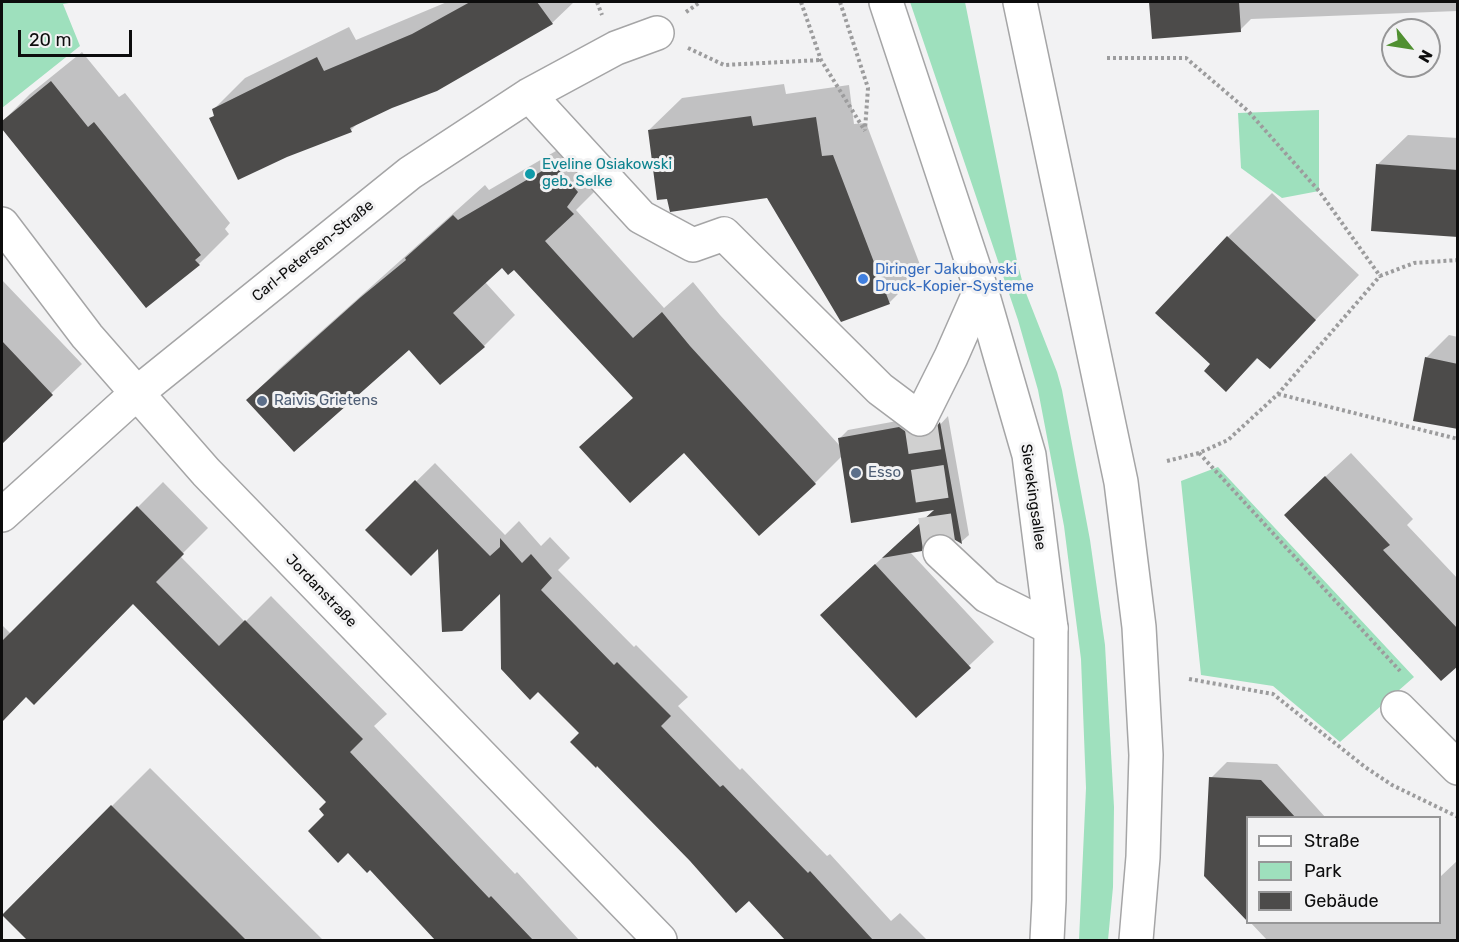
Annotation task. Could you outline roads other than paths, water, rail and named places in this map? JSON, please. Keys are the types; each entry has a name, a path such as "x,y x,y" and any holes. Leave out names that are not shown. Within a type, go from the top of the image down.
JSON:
{"main road":[{"name":"Sievekingsallee","path":"886,2 981,289 1029,454 1050,628 1047,940"},
{"path":"998,2 1029,48"},
{"path":"1020,2 1121,482 1139,627 1146,755 1143,857 1136,940"},
{"name":"Carl-Petersen-Straße","path":"2,515 138,393 410,173 529,95 616,48 657,33"},
{"path":"529,95 641,217 693,244 724,234 880,388 920,419 981,289"},
{"name":"Jordanstraße","path":"2,224 87,336 206,472 660,940"},
{"path":"940,552 987,596 1050,628"},
{"path":"1398,708 1458,768"}],"tunnel":[{"path":"920,419 940,552"}],"place":[{"name":"Eveline Osiakowski geb. Selke","path":"530,174"},
{"name":"Diringer Jakubowski Druck-Kopier-Systeme","path":"863,279"},
{"name":"Raivis Grietens","path":"262,401"},
{"name":"Esso","path":"856,473"}]}
